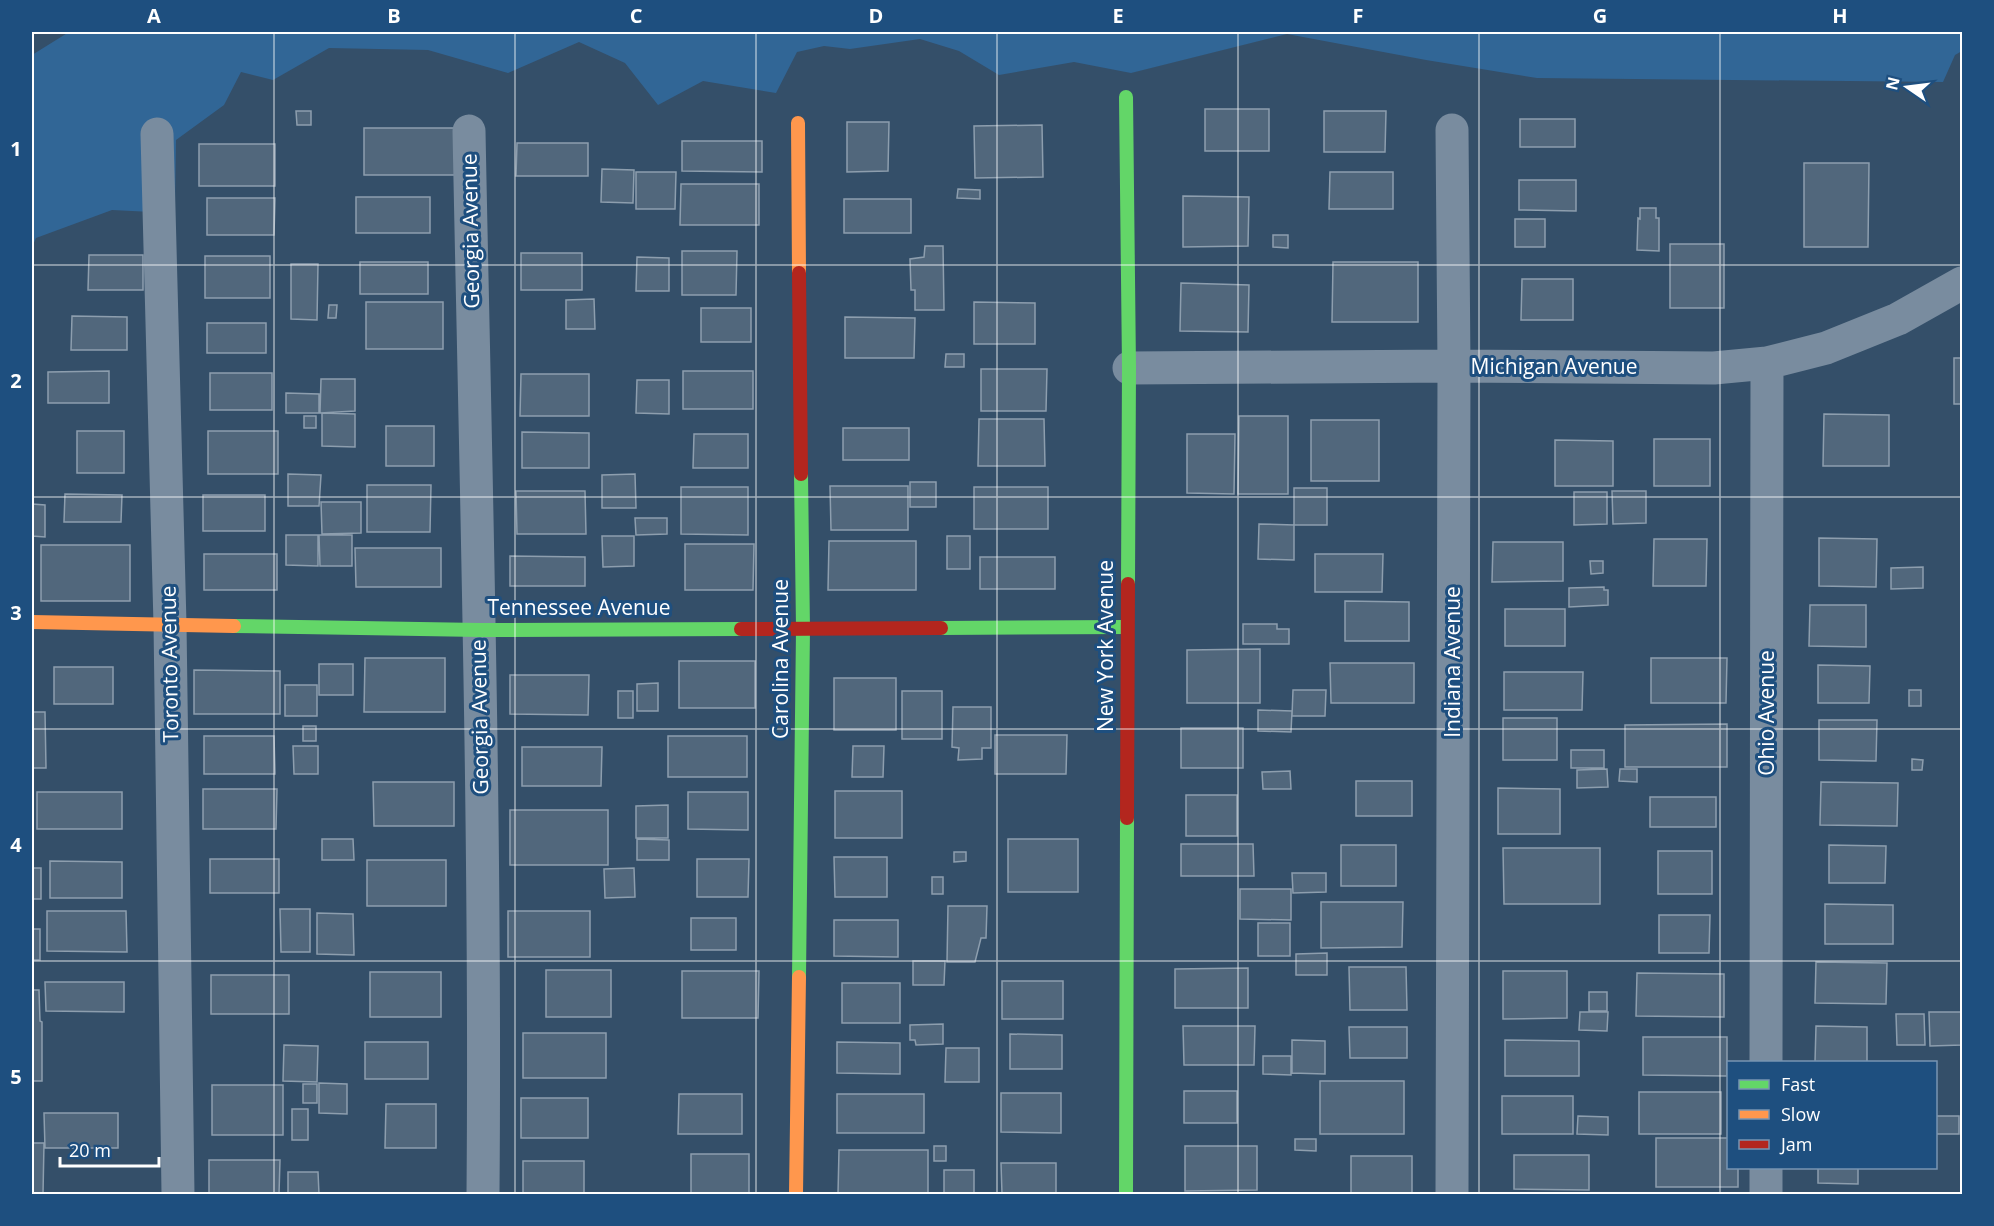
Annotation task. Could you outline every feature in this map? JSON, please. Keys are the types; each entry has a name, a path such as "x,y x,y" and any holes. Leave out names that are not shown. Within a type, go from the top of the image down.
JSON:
{"street":[{"name":"New York Avenue","path":"1126,97 1129,368 1126,1194"},
{"name":"Carolina Avenue","path":"796,1194 803,629 798,123"},
{"name":"Indiana Avenue","path":"1452,130 1454,366 1452,1194"},
{"name":"Georgia Avenue","path":"469,131 480,630 484,1036 483,1194"},
{"name":"Toronto Avenue","path":"157,134 170,624 178,1194"},
{"name":"Michigan Avenue","path":"1129,368 1454,366 1714,368 1767,363 1826,348 1898,319 1962,283"},
{"name":"Ohio Avenue","path":"1766,1061 1767,363"},
{"name":"Tennessee Avenue","path":"32,622 480,630 1127,627"},
{"path":"1766,1169 1766,1194"}],"shaded area":[{"path":"69,32 1962,32 1962,51 1955,55 1943,82 1537,78 1287,34 1131,73 1074,62 999,75 959,51 920,39 850,49 824,46 797,52 776,93 703,81 658,105 625,63 579,42 508,73 428,50 329,48 273,80 241,72 224,105 176,140 175,202 172,213 112,210 36,238 32,247 32,55"}],"building":[{"path":"1205,109 1269,109 1269,151 1205,151"},
{"path":"296,111 311,111 311,125 297,125"},
{"path":"1324,111 1386,111 1385,152 1324,152"},
{"path":"1520,119 1575,119 1575,147 1520,147"},
{"path":"847,122 889,122 888,171 847,172"},
{"path":"1042,125 1043,177 975,178 974,126"},
{"path":"364,128 465,128 465,175 364,175"},
{"path":"682,141 762,141 762,172 682,171"},
{"path":"517,143 588,143 588,176 516,176"},
{"path":"199,144 275,144 275,186 199,186"},
{"path":"1804,163 1869,163 1868,247 1804,247"},
{"path":"602,169 634,170 633,203 601,202"},
{"path":"636,172 676,172 675,209 636,209"},
{"path":"1330,172 1393,172 1393,209 1329,209"},
{"path":"1519,180 1576,180 1576,211 1519,210"},
{"path":"681,184 759,184 759,225 680,225"},
{"path":"958,189 980,190 980,199 957,198"},
{"path":"1183,196 1249,197 1248,246 1183,247"},
{"path":"356,197 430,197 430,233 356,233"},
{"path":"207,198 275,198 274,235 207,235"},
{"path":"844,199 911,199 911,233 844,233"},
{"path":"1640,208 1656,208 1656,218 1659,218 1659,251 1637,250"},
{"path":"1515,219 1545,219 1545,247 1515,247"},
{"path":"1273,235 1288,235 1288,248 1273,247"},
{"path":"1670,244 1724,244 1724,308 1670,308"},
{"path":"925,246 943,246 944,310 915,310 915,290 911,290 910,259 924,257"},
{"path":"682,251 737,251 736,295 682,295"},
{"path":"521,253 582,253 582,290 521,290"},
{"path":"89,255 143,255 143,290 88,290"},
{"path":"205,256 270,256 270,298 205,298"},
{"path":"637,257 669,258 669,291 636,291"},
{"path":"360,262 428,262 428,294 360,294"},
{"path":"1333,262 1418,262 1418,322 1332,322"},
{"path":"291,264 318,264 317,320 291,319"},
{"path":"1522,279 1573,279 1573,320 1521,320"},
{"path":"1181,283 1249,285 1248,332 1180,331"},
{"path":"594,299 595,329 566,329 566,300"},
{"path":"366,302 443,302 443,349 366,349"},
{"path":"974,302 1035,303 1035,344 974,344"},
{"path":"329,305 337,305 336,318 328,318"},
{"path":"701,308 751,308 751,342 701,342"},
{"path":"72,316 127,317 127,350 71,350"},
{"path":"845,317 915,318 914,358 845,358"},
{"path":"207,323 266,323 266,353 207,353"},
{"path":"946,354 964,354 964,367 945,367"},
{"path":"1954,358 1962,358 1962,404 1954,404"},
{"path":"981,369 1047,369 1046,411 981,411"},
{"path":"109,371 109,403 48,403 48,372"},
{"path":"683,371 753,371 753,409 683,409"},
{"path":"210,373 272,373 272,410 210,410"},
{"path":"521,374 589,374 589,416 520,416"},
{"path":"321,379 355,379 355,411 320,413"},
{"path":"637,380 669,380 669,414 636,413"},
{"path":"286,393 319,394 319,413 286,413"},
{"path":"322,413 355,414 355,447 322,446"},
{"path":"1824,414 1889,415 1889,466 1823,466"},
{"path":"304,416 316,416 316,428 304,428"},
{"path":"1239,416 1288,416 1288,494 1238,494"},
{"path":"979,419 1044,419 1045,466 978,466"},
{"path":"1311,420 1379,420 1379,481 1311,481"},
{"path":"386,426 434,426 434,466 386,466"},
{"path":"843,428 909,428 909,460 843,460"},
{"path":"77,431 124,431 124,473 77,473"},
{"path":"208,431 278,431 278,474 208,474"},
{"path":"522,432 589,433 589,468 522,468"},
{"path":"694,434 748,434 748,468 693,468"},
{"path":"1187,434 1235,434 1234,494 1187,493"},
{"path":"1654,439 1710,439 1710,486 1654,486"},
{"path":"1555,440 1613,441 1613,486 1555,486"},
{"path":"288,474 321,475 319,506 288,506"},
{"path":"635,474 636,508 602,508 602,475"},
{"path":"910,482 936,482 936,507 910,507"},
{"path":"367,485 431,485 430,532 367,532"},
{"path":"830,486 908,486 908,530 831,530"},
{"path":"681,487 748,487 748,535 681,534"},
{"path":"974,487 1048,487 1048,529 974,529"},
{"path":"1294,488 1327,488 1327,525 1294,525"},
{"path":"516,491 585,491 586,534 517,534"},
{"path":"1612,491 1646,491 1646,523 1613,524"},
{"path":"1574,492 1607,492 1607,524 1574,525"},
{"path":"65,494 122,495 121,522 64,522"},
{"path":"203,495 265,495 265,531 203,531"},
{"path":"321,502 361,502 361,533 322,534"},
{"path":"32,504 45,505 45,537 32,536"},
{"path":"635,518 667,518 667,534 636,535"},
{"path":"1259,524 1294,525 1294,560 1258,559"},
{"path":"286,535 318,535 318,566 286,565"},
{"path":"319,535 352,535 352,566 320,566"},
{"path":"602,536 634,536 634,566 603,567"},
{"path":"947,536 970,536 970,569 947,569"},
{"path":"1819,538 1877,539 1876,587 1819,586"},
{"path":"1654,539 1707,539 1706,586 1653,586"},
{"path":"829,541 916,541 916,590 828,590"},
{"path":"1493,542 1563,542 1563,581 1492,582"},
{"path":"685,544 754,544 753,590 685,590"},
{"path":"41,545 130,545 130,601 41,601"},
{"path":"355,548 441,548 441,587 356,587"},
{"path":"204,554 277,554 277,590 204,590"},
{"path":"1315,554 1383,554 1382,592 1315,592"},
{"path":"510,556 585,557 585,586 510,586"},
{"path":"980,557 1055,557 1055,589 980,589"},
{"path":"1590,561 1603,561 1603,573 1591,574"},
{"path":"1923,567 1923,588 1891,589 1891,568"},
{"path":"1604,587 1604,590 1608,590 1608,605 1569,607 1569,588"},
{"path":"1345,601 1409,602 1409,641 1345,641"},
{"path":"1810,605 1866,605 1866,647 1809,646"},
{"path":"1505,609 1565,609 1565,646 1505,646"},
{"path":"1243,624 1277,624 1277,629 1289,629 1289,644 1243,644"},
{"path":"1260,649 1260,703 1187,703 1187,650"},
{"path":"365,658 445,658 445,712 364,712"},
{"path":"1651,658 1727,658 1726,703 1651,703"},
{"path":"679,661 755,661 755,708 679,708"},
{"path":"1330,663 1414,663 1414,703 1331,703"},
{"path":"319,664 353,664 353,695 319,695"},
{"path":"1818,665 1870,666 1869,703 1818,703"},
{"path":"54,667 113,667 113,704 54,704"},
{"path":"194,670 280,671 280,714 194,714"},
{"path":"1504,672 1583,672 1582,710 1504,710"},
{"path":"510,675 589,675 588,715 510,714"},
{"path":"834,678 896,678 896,730 834,730"},
{"path":"658,683 658,711 637,711 637,684"},
{"path":"285,685 317,685 317,716 285,716"},
{"path":"1293,690 1326,690 1325,716 1292,716"},
{"path":"1909,690 1921,690 1921,706 1909,706"},
{"path":"618,691 633,691 633,718 618,718"},
{"path":"902,691 942,691 942,739 902,739"},
{"path":"953,707 991,707 991,748 982,748 982,759 958,760 959,748 952,747"},
{"path":"1258,710 1292,711 1291,732 1258,731"},
{"path":"32,712 45,712 46,768 32,768"},
{"path":"1503,718 1557,718 1557,760 1503,760"},
{"path":"1819,720 1877,720 1876,761 1819,760"},
{"path":"1727,724 1727,767 1625,767 1625,725"},
{"path":"303,726 316,726 316,741 303,741"},
{"path":"1181,728 1243,728 1243,768 1181,768"},
{"path":"995,735 1067,735 1066,774 995,774"},
{"path":"204,736 274,736 275,774 204,774"},
{"path":"668,736 747,736 747,777 668,777"},
{"path":"293,746 318,746 318,774 294,774"},
{"path":"853,746 884,746 883,777 852,777"},
{"path":"522,747 602,747 601,786 522,786"},
{"path":"1571,750 1604,750 1604,768 1571,768"},
{"path":"1912,759 1923,760 1922,770 1912,770"},
{"path":"1607,769 1608,787 1577,788 1577,770"},
{"path":"1620,769 1637,769 1637,782 1619,781"},
{"path":"1290,771 1291,789 1263,789 1262,772"},
{"path":"1356,781 1412,781 1412,816 1356,816"},
{"path":"373,782 454,782 454,826 374,826"},
{"path":"1821,782 1898,783 1897,826 1820,825"},
{"path":"1498,788 1560,789 1560,834 1498,834"},
{"path":"203,789 277,789 276,829 203,829"},
{"path":"835,791 902,791 902,838 835,838"},
{"path":"37,792 122,792 122,829 37,829"},
{"path":"688,792 748,792 748,830 688,829"},
{"path":"1186,795 1237,795 1237,836 1186,836"},
{"path":"1650,797 1716,797 1716,827 1650,827"},
{"path":"668,805 668,838 636,838 636,806"},
{"path":"510,810 608,810 608,865 510,865"},
{"path":"322,839 353,839 354,860 322,860"},
{"path":"637,839 669,840 669,860 637,860"},
{"path":"1008,839 1078,839 1078,892 1008,892"},
{"path":"1181,844 1253,844 1254,876 1181,876"},
{"path":"1341,845 1396,845 1396,886 1341,886"},
{"path":"1829,845 1886,846 1885,883 1829,883"},
{"path":"1503,848 1600,848 1600,904 1504,904"},
{"path":"1658,851 1712,851 1712,894 1658,894"},
{"path":"954,852 966,852 966,861 954,862"},
{"path":"834,857 887,857 887,897 835,897"},
{"path":"210,859 279,859 279,893 210,893"},
{"path":"697,859 749,859 748,897 697,897"},
{"path":"367,860 446,860 446,906 367,906"},
{"path":"50,861 122,862 122,898 50,898"},
{"path":"32,868 41,868 41,899 32,899"},
{"path":"634,868 635,897 605,898 604,869"},
{"path":"1292,873 1326,873 1326,892 1293,893"},
{"path":"932,877 943,877 943,894 932,894"},
{"path":"1240,889 1291,889 1291,920 1240,919"},
{"path":"1321,902 1403,902 1402,947 1321,948"},
{"path":"1825,904 1893,905 1893,944 1825,944"},
{"path":"948,906 987,906 986,938 981,938 975,962 947,962"},
{"path":"280,909 310,909 310,952 281,952"},
{"path":"47,911 126,911 127,952 47,951"},
{"path":"508,911 590,911 590,957 508,957"},
{"path":"317,913 353,914 354,955 317,954"},
{"path":"1659,915 1710,915 1709,953 1659,953"},
{"path":"691,918 736,918 736,950 691,950"},
{"path":"834,920 898,920 898,957 834,956"},
{"path":"1258,923 1290,923 1290,956 1258,956"},
{"path":"32,929 40,929 40,960 32,960"},
{"path":"1327,953 1327,975 1296,975 1296,954"},
{"path":"913,961 945,961 944,985 913,985"},
{"path":"1816,962 1887,963 1886,1004 1815,1003"},
{"path":"1349,967 1406,967 1407,1010 1350,1010"},
{"path":"1248,968 1248,1008 1175,1008 1175,969"},
{"path":"546,970 611,970 611,1017 546,1017"},
{"path":"682,971 759,971 758,1018 682,1018"},
{"path":"1503,971 1567,971 1567,1018 1503,1019"},
{"path":"370,972 441,972 441,1017 370,1017"},
{"path":"1637,973 1724,974 1724,1017 1636,1016"},
{"path":"211,975 289,975 289,1014 211,1014"},
{"path":"1002,981 1063,981 1063,1019 1002,1019"},
{"path":"45,982 124,982 124,1012 46,1011"},
{"path":"842,983 900,983 900,1023 842,1023"},
{"path":"32,990 39,990 40,1021 42,1022 42,1081 32,1081"},
{"path":"1589,992 1607,992 1607,1011 1589,1011"},
{"path":"1580,1012 1608,1012 1607,1031 1579,1030"},
{"path":"1929,1012 1962,1012 1962,1045 1930,1046"},
{"path":"1896,1014 1924,1014 1925,1045 1897,1045"},
{"path":"943,1024 943,1044 916,1045 915,1040 910,1040 910,1025"},
{"path":"1183,1026 1255,1026 1254,1065 1184,1065"},
{"path":"1816,1026 1867,1027 1867,1061 1815,1061"},
{"path":"1349,1027 1407,1027 1407,1058 1350,1058"},
{"path":"523,1033 606,1033 606,1078 523,1078"},
{"path":"1010,1034 1062,1035 1062,1069 1010,1069"},
{"path":"1643,1037 1727,1037 1727,1076 1643,1075"},
{"path":"1292,1040 1325,1041 1325,1074 1292,1073"},
{"path":"1505,1040 1579,1041 1579,1076 1505,1076"},
{"path":"365,1042 428,1042 428,1079 365,1079"},
{"path":"837,1042 900,1043 900,1074 837,1073"},
{"path":"284,1045 318,1046 317,1082 283,1081"},
{"path":"946,1048 979,1048 979,1082 945,1082"},
{"path":"1263,1056 1291,1056 1291,1075 1263,1074"},
{"path":"1320,1081 1404,1081 1404,1134 1320,1134"},
{"path":"319,1083 347,1084 347,1114 319,1113"},
{"path":"303,1084 317,1084 317,1103 303,1103"},
{"path":"212,1085 283,1085 283,1135 212,1135"},
{"path":"1184,1091 1237,1091 1237,1123 1184,1123"},
{"path":"1639,1092 1721,1092 1721,1134 1639,1134"},
{"path":"1001,1093 1061,1093 1061,1133 1001,1132"},
{"path":"679,1094 742,1094 742,1134 678,1134"},
{"path":"837,1094 924,1094 924,1133 837,1133"},
{"path":"1502,1096 1573,1096 1573,1134 1502,1134"},
{"path":"521,1098 588,1098 588,1138 521,1138"},
{"path":"386,1104 436,1104 436,1148 385,1148"},
{"path":"292,1109 308,1109 308,1140 292,1140"},
{"path":"44,1113 118,1113 118,1148 45,1148"},
{"path":"1578,1116 1608,1117 1608,1135 1577,1134"},
{"path":"1937,1116 1959,1116 1959,1134 1937,1134"},
{"path":"1656,1138 1727,1138 1727,1169 1738,1169 1738,1187 1656,1187"},
{"path":"1295,1139 1316,1139 1316,1151 1295,1150"},
{"path":"32,1143 44,1143 43,1194 32,1194"},
{"path":"934,1146 946,1146 946,1161 934,1161"},
{"path":"1185,1146 1257,1146 1257,1190 1185,1191"},
{"path":"839,1150 928,1150 928,1194 838,1194"},
{"path":"691,1154 749,1154 749,1194 691,1194"},
{"path":"1514,1155 1589,1155 1589,1190 1514,1189"},
{"path":"1351,1156 1412,1156 1412,1194 1351,1194"},
{"path":"209,1160 280,1160 279,1194 209,1194"},
{"path":"523,1161 584,1161 584,1194 523,1194"},
{"path":"1001,1163 1056,1163 1056,1194 1002,1194"},
{"path":"1818,1169 1858,1169 1858,1184 1818,1183"},
{"path":"944,1170 974,1170 974,1194 944,1194"},
{"path":"288,1172 318,1172 319,1194 288,1194"}],"traffic: fast":[{"path":"1126,97 1129,368 1128,584"},
{"path":"799,977 803,629 801,474"},
{"path":"234,626 480,630 741,629"},
{"path":"941,628 1127,627"},
{"path":"1126,1194 1127,818"}],"traffic: slow":[{"path":"798,123 799,273"},
{"path":"32,622 234,626"},
{"path":"796,1194 799,977"}],"traffic: jam":[{"path":"799,273 801,474"},
{"path":"1127,818 1128,584"},
{"path":"741,629 941,628"}]}
